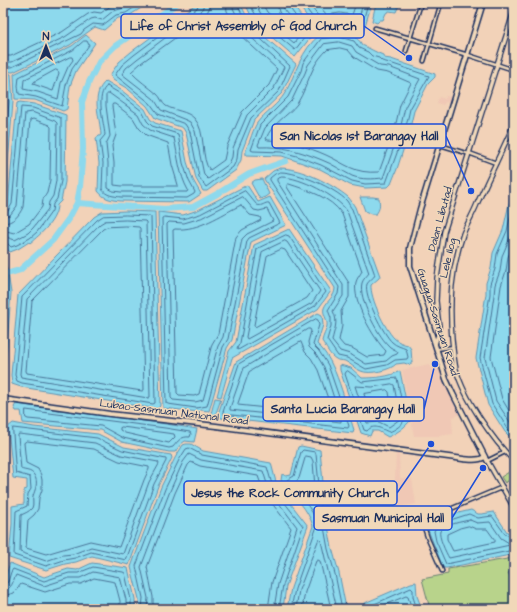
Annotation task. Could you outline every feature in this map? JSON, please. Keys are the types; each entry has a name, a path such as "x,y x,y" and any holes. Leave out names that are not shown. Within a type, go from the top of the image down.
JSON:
{"main road":[{"name":"Guagua-Sasmuan Road","path":"483,4 420,208 410,248 410,266 453,394 486,459"},
{"name":"Lubao-Sasmuan National Road","path":"3,399 456,458 474,460 486,459"}],"street":[{"path":"406,51 421,3"},
{"path":"424,61 441,3"},
{"path":"473,3 483,4"},
{"name":"Dalan Libutad","path":"435,344 438,335 436,301 437,278 447,220 514,11"},
{"path":"375,28 514,70"},
{"name":"Lele Ilog","path":"514,124 464,232 453,271 450,305 456,370 462,385 482,421 504,452 514,462"},
{"path":"440,145 496,163"},
{"path":"437,350 453,347"},
{"path":"504,452 486,459 514,508"},
{"path":"442,571 422,521 502,487"}],"shaded area":[{"path":"446,96 451,97 449,103 445,102 443,105 437,103 439,97 445,99"},
{"path":"429,364 431,368 439,366 447,390 460,414 452,418 453,434 438,436 414,436 402,370"},
{"path":"396,452 399,452 400,478 412,479 416,504 394,508"},
{"path":"514,481 514,499 506,485"}],"green space":[{"path":"514,469 514,477 505,483 501,477"},
{"path":"513,558 514,569 508,573 514,581 514,609 430,609 422,579 448,574 448,569"}],"water":[{"path":"3,3 149,3 127,17 118,18 104,30 95,27 70,45 13,72 3,71"},
{"path":"197,3 240,3 251,25 296,64 282,93 254,120 242,151 241,160 236,170 207,191 203,191 196,179 186,133 183,128 155,118 147,106 128,89 113,80 110,75 119,62 131,52"},
{"path":"245,3 291,3 314,33 295,57 254,22"},
{"path":"297,3 372,3 363,32 360,33 340,28 320,31 317,30"},
{"path":"376,3 400,3 396,12 389,11 386,13 383,20 380,20 377,23 372,21"},
{"path":"339,33 358,39 362,45 383,55 384,58 435,74 435,77 428,84 414,111 397,169 391,184 388,187 365,188 350,185 320,169 282,156 246,155 247,147 257,123 285,93 303,54 308,47 320,35"},
{"path":"86,35 95,43 76,71 70,86 67,109 63,111 35,100 15,99 14,74 72,46"},
{"path":"3,73 11,74 13,102 3,202"},
{"path":"106,81 121,90 145,109 150,119 155,123 181,131 187,162 193,180 201,194 189,202 121,201 108,199 98,191 99,163 96,138 101,135 97,99 101,87"},
{"path":"17,103 34,104 66,115 65,182 61,201 57,205 54,216 48,226 30,243 29,242 10,252 7,249 3,238 3,208 5,208 8,204"},
{"path":"280,168 307,174 325,182 348,197 352,202 380,276 371,285 375,305 390,334 397,341 408,345 411,349 412,362 410,365 404,363 396,364 390,368 380,371 365,372 357,369 345,361 337,360 328,351 322,341 327,326 324,308 334,294 335,288 264,179 273,171"},
{"path":"262,179 269,194 260,199 251,183 255,180"},
{"path":"514,182 514,441 505,432 488,405 476,358 486,294 486,283 491,268 493,253 503,230"},
{"path":"247,185 258,202 270,197 286,225 251,242 232,340 227,348 209,411 201,410 199,412 163,408 158,212 183,215 198,210"},
{"path":"360,197 379,198 380,203 376,214 371,214 365,211"},
{"path":"102,212 155,212 160,406 157,409 21,387 12,384 11,375 18,295 94,217"},
{"path":"289,229 331,291 318,309 232,358 221,397 217,396 229,351 236,342 254,245"},
{"path":"3,256 8,273 11,293 3,397"},
{"path":"318,313 322,315 323,325 317,344 330,360 335,371 354,430 353,433 221,418 218,414 236,362"},
{"path":"340,365 351,368 362,378 382,377 400,371 410,421 400,430 388,437 378,431 372,431 370,436 361,433 340,370"},
{"path":"215,398 221,399 215,416 211,414"},
{"path":"16,404 197,429 194,442 185,441 175,452 169,452 122,442 100,430 23,423 21,411 16,411 14,407"},
{"path":"13,423 34,427 98,434 124,447 171,455 172,458 158,486 129,565 92,556 46,570 9,558 12,506 24,504 24,490 27,489 27,480 13,478 8,427"},
{"path":"3,432 5,509 3,562"},
{"path":"191,444 203,451 271,463 277,486 308,526 286,586 283,609 139,609 139,599 131,567 161,487 175,458 183,445"},
{"path":"301,446 320,450 326,515 332,548 339,573 345,609 287,609 291,588 313,526 308,514 281,480 282,474 286,476 291,475 298,447"},
{"path":"471,510 478,514 494,512 507,532 513,534 514,556 510,555 444,568 428,530 432,526 434,520 441,520 446,516"},
{"path":"10,563 44,577 68,569 77,570 92,563 128,568 135,599 135,609 3,609 4,586"},
{"path":"416,582 417,596 422,609 355,609 367,602"}],"waterway":[{"path":"3,275 20,270 53,240 69,218 77,203 80,187 83,149 82,102 89,82 99,62 115,46 178,3"},
{"path":"77,203 164,209 193,207 249,174 286,161"}],"place":[{"name":"Life of Christ Assembly of God Church","path":"409,58"},
{"name":"San Nicolas 1st Barangay Hall","path":"471,191"},
{"name":"Santa Lucia Barangay Hall","path":"435,364"},
{"name":"Jesus the Rock Community Church","path":"431,444"},
{"name":"Sasmuan Municipal Hall","path":"483,468"}]}
